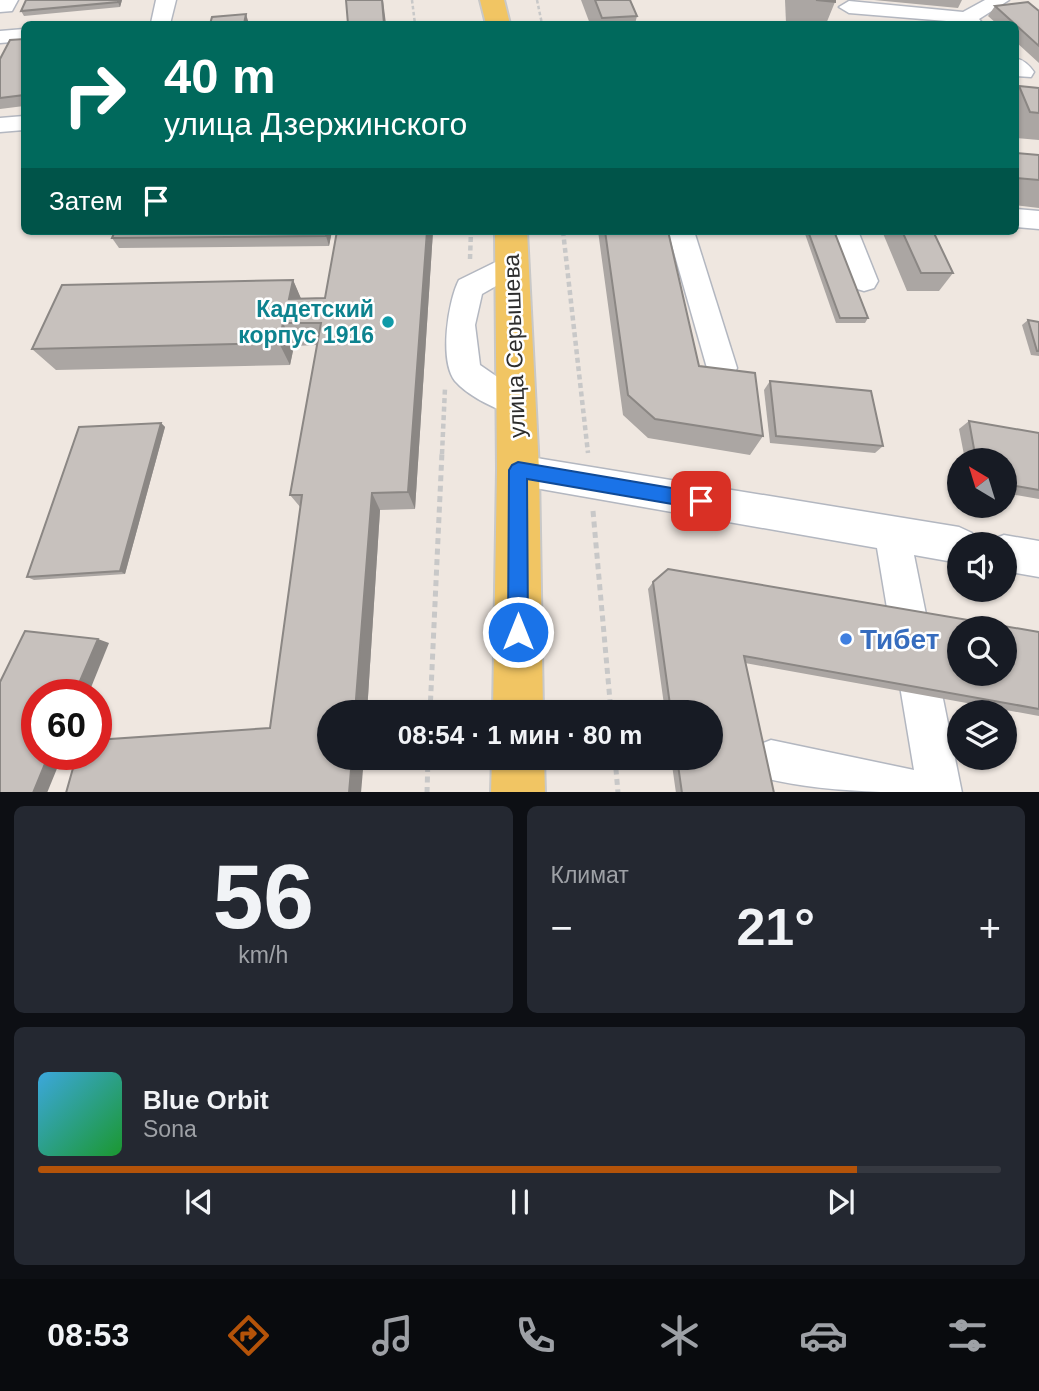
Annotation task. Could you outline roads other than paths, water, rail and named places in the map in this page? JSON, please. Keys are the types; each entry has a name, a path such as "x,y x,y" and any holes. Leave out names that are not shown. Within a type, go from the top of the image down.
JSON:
{"main road":[{"path":"492,0 497,21"},
{"name":"улица Серышева","path":"512,248 518,470 518,700"},
{"path":"518,770 519,792"}],"street":[{"path":"157,21 166,0"},
{"path":"849,7 969,21 999,0"},
{"path":"0,37 21,35"},
{"path":"0,125 21,123"},
{"path":"1019,218 1039,220"},
{"path":"682,235 722,368"},
{"path":"847,235 864,281"},
{"path":"512,248 469,288 460,325 466,372 498,394 516,402"},
{"path":"518,470 947,543"},
{"path":"892,534 940,792"},
{"path":"1017,555 1039,559"},
{"path":"771,761 917,792"}],"place":[{"name":"Кадетский корпус 1916","path":"388,322"},
{"name":"Тибет","path":"846,639"}]}
